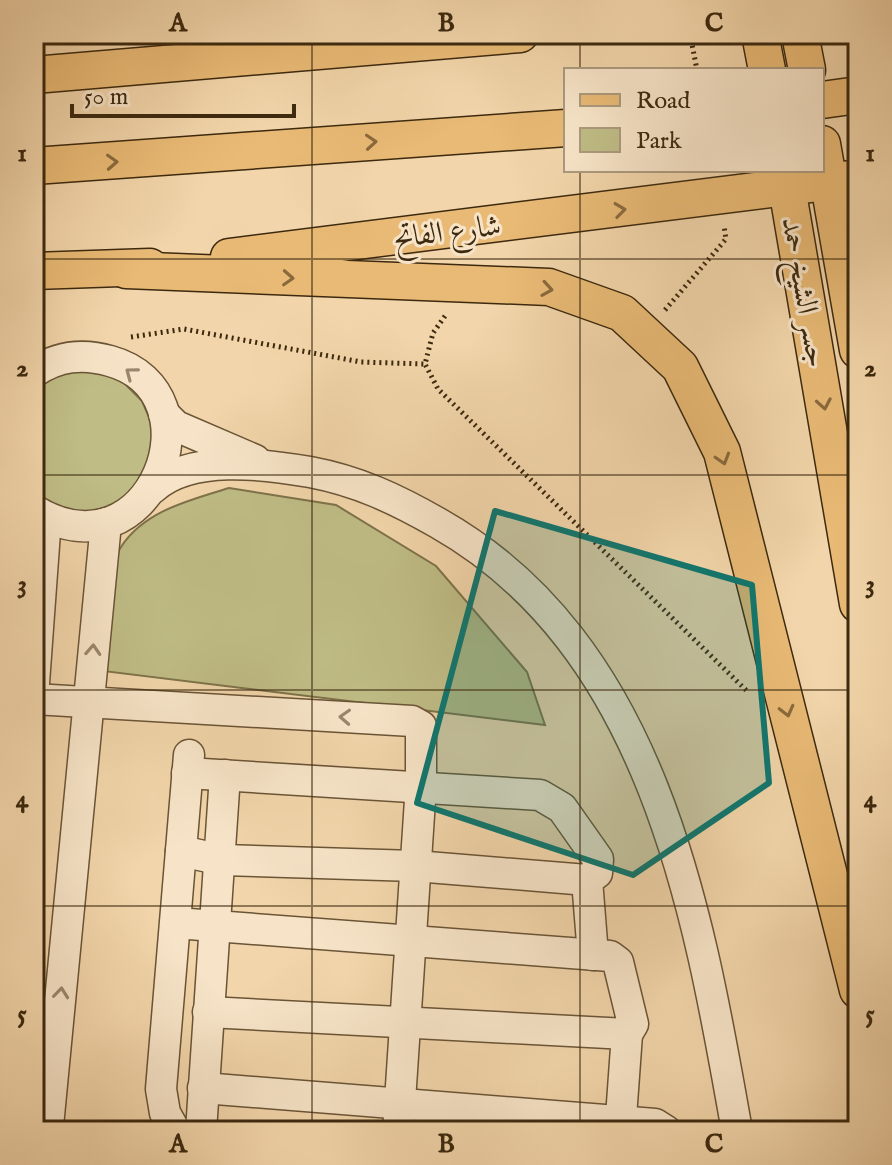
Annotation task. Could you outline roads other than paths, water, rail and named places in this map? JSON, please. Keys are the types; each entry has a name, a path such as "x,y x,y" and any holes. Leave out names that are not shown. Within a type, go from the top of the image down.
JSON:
{"main road":[{"path":"34,75 520,34"},
{"path":"760,34 767,68"},
{"path":"772,34 776,68"},
{"path":"800,34 807,68"},
{"path":"824,100 858,95"},
{"path":"34,166 564,128"},
{"path":"824,147 844,180 858,350"},
{"name":"شارع الفاتح","path":"34,271 126,270 785,176 844,180"},
{"name":"جسر الشيخ حمد","path":"785,176 858,604"},
{"path":"126,270 549,287 622,313 680,367 722,452 858,990"}],"street":[{"path":"34,372 70,356 94,356 117,363 138,375 154,393 164,414 168,440 164,466 153,488"},
{"path":"164,414 176,426 268,465 333,476 391,495 474,543 538,603 591,671 639,750 687,887 705,953 737,1131"},
{"path":"34,683 40,514 65,524 106,523 132,510 167,476 189,471 268,465"},
{"path":"44,1125 90,702 106,523"},
{"path":"34,699 412,721 421,726 421,785 399,1117"},
{"path":"175,1131 165,1113 161,1089 188,763 225,775 421,785 550,798 562,808 598,859 597,873 587,880 415,866 222,860 181,851"},
{"path":"201,1131 222,860 225,775"},
{"path":"587,880 593,955"},
{"path":"176,923 610,956 618,962 633,1024 627,1034 620,1126"},
{"path":"208,1012 405,1025 627,1034"},
{"path":"203,1088 399,1117 620,1126 655,1124 666,1131"}]}
